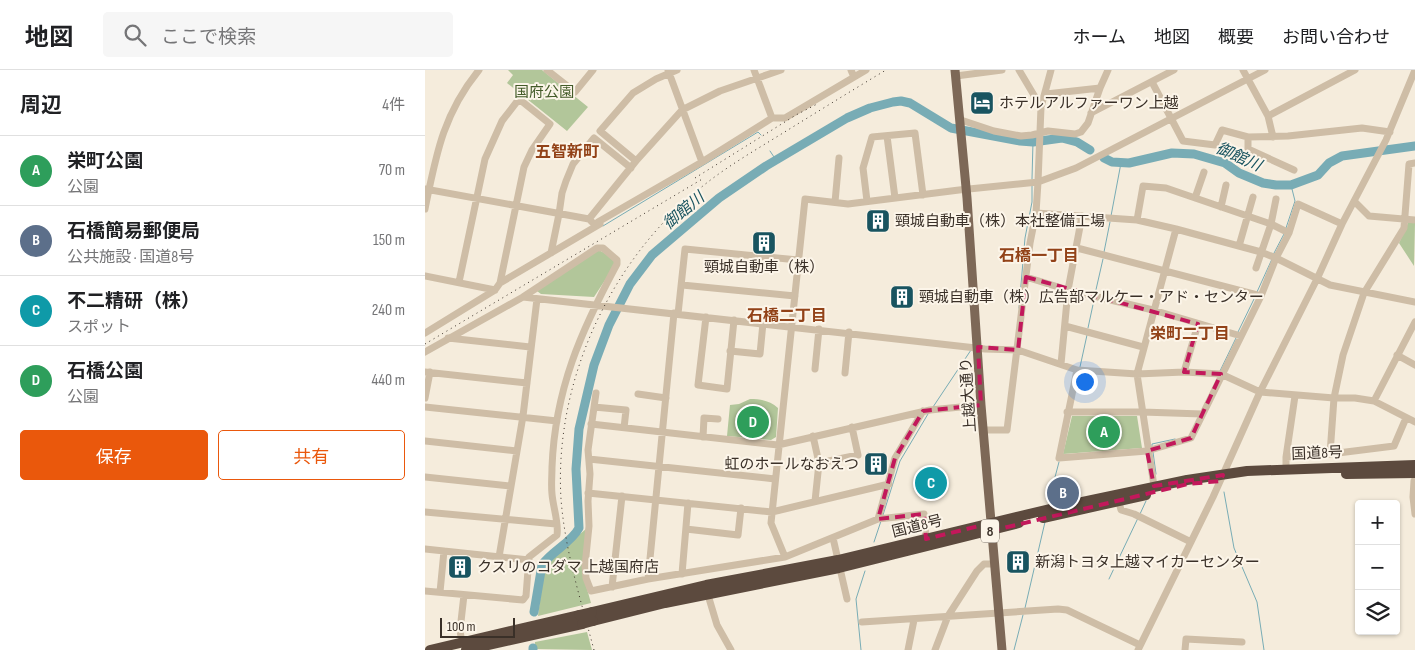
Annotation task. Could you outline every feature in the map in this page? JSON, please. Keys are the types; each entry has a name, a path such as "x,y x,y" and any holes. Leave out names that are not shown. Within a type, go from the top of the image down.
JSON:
{"highway":[{"name":"国道8号","path":"430,650 708,594 839,564 1154,486 1207,476 1222,478 1391,470 1415,466"},
{"name":"国道8号","path":"593,617 706,585 839,564 926,539 1119,502 1247,471 1286,469 1415,472"},
{"name":"国道8号","path":"466,650 580,620"}],"main road":[{"path":"956,73 961,122"},
{"name":"上越大通り","path":"961,122 981,405 1002,650"}],"street":[{"path":"425,209 427,189 446,125 464,90 479,70"},
{"path":"547,70 575,92 593,70"},
{"path":"636,161 600,131 633,93 643,85 677,70"},
{"path":"589,219 636,161 682,110 755,74 781,70"},
{"path":"425,333 600,224 598,222 702,162 772,118 785,118 852,74 866,70"},
{"path":"956,73 1002,70"},
{"path":"1019,70 1041,108"},
{"path":"984,430 1007,430 1035,213 1041,108 1051,70"},
{"path":"961,122 1021,136 1041,133 1075,134 1081,132 1088,124 1108,70"},
{"path":"1091,113 1174,70"},
{"path":"1243,70 1268,116 1273,137"},
{"path":"785,557 771,523 805,199 848,204 1038,182 1076,168 1172,120 1265,70"},
{"path":"1268,116 1355,70"},
{"path":"863,622 914,620 1059,608 1067,610 1139,648 1222,478 1260,392 1317,279 1342,224 1390,132 1415,70"},
{"path":"669,72 702,162"},
{"path":"755,74 772,118"},
{"path":"1152,82 1183,141 1215,145 1222,130 1248,137 1273,137 1362,128 1390,132"},
{"path":"1046,94 1100,88"},
{"path":"459,282 481,175 490,145 502,121 519,99 550,124 527,159 521,178 498,286"},
{"path":"867,201 863,168 872,138 915,133 923,195"},
{"path":"887,136 895,198"},
{"path":"1248,137 1248,149 1294,170"},
{"path":"551,253 562,193 569,174 573,164 594,138 631,168"},
{"path":"835,202 839,158"},
{"path":"1330,454 1334,398 1343,355 1364,292 1404,228 1409,164 1415,163"},
{"path":"1195,198 1204,172"},
{"path":"1137,220 1143,186 1166,188 1289,232"},
{"path":"1221,208 1227,186"},
{"path":"427,189 589,219 595,227"},
{"path":"1239,246 1253,197"},
{"path":"1256,268 1271,224 1277,199"},
{"path":"1355,202 1369,216 1415,220"},
{"path":"1077,370 1059,458 1147,451 1191,438 1261,296 1289,232 1298,204 1342,224"},
{"path":"1035,213 1137,220 1176,229 1261,252 1330,285 1415,302"},
{"path":"1061,364 1069,290 1082,216"},
{"path":"1154,486 1147,451 1137,374 1163,271 1176,229"},
{"path":"425,352 523,297 597,248 601,247 616,258 617,264 596,305 568,370 557,421 552,466 552,493 557,536 529,557 526,596 523,600 425,591"},
{"path":"1077,248 1261,296"},
{"path":"648,579 666,398 685,249 798,260"},
{"path":"425,276 498,286"},
{"path":"1026,278 1153,310 1241,336"},
{"path":"681,285 795,296"},
{"path":"523,297 849,332 985,349 1018,350 1077,370 1137,374 1184,372 1221,374 1260,392 1374,401 1415,422"},
{"path":"499,556 523,416 537,299"},
{"path":"706,317 698,385 727,389 734,320"},
{"path":"1374,401 1415,322"},
{"path":"730,351 760,354 763,323"},
{"path":"1184,372 1198,324"},
{"path":"1065,326 1143,347"},
{"path":"815,369 819,329"},
{"path":"845,373 849,332"},
{"path":"447,338 530,347"},
{"path":"1397,355 1415,365"},
{"path":"425,398 428,372 527,382"},
{"path":"596,393 588,445 589,526 585,566 586,578 591,591 648,579 785,557 882,518 924,514 926,539"},
{"path":"638,394 666,398"},
{"path":"1286,469 1286,456 1295,396"},
{"path":"591,424 778,445 923,411 981,405"},
{"path":"425,407 557,421"},
{"path":"594,407 626,410 624,428"},
{"path":"882,518 895,458 923,411"},
{"path":"1067,412 1203,414"},
{"path":"703,436 704,418 718,419"},
{"path":"1286,456 1330,454 1394,446 1406,418"},
{"path":"819,464 858,455 852,427"},
{"path":"813,436 819,464 815,501"},
{"path":"425,441 517,451"},
{"path":"589,459 775,479"},
{"path":"425,477 511,486"},
{"path":"1414,481 1415,514"},
{"path":"588,492 772,512 889,484"},
{"path":"612,587 622,496"},
{"path":"1119,502 1121,510 1134,514 1191,542"},
{"path":"682,574 688,503"},
{"path":"686,530 738,535 741,508"},
{"path":"425,512 556,524"},
{"path":"833,538 847,599"},
{"path":"425,549 529,560"},
{"path":"440,592 444,551"},
{"path":"935,650 948,616 981,566 994,564"},
{"path":"708,594 717,625 731,650"},
{"path":"461,637 463,595"},
{"path":"908,650 914,620"},
{"path":"1185,650 1186,639 1242,642"}],"highlighted area":[{"path":"1026,277 1198,324 1184,372 1221,374 1191,438 1147,451 1154,486 1223,475 1220,481 1188,484 991,531 991,523 926,539 924,514 878,519 895,458 923,411 981,405 978,347 1018,350"}],"green space":[{"name":"国府公園","path":"508,70 542,70 588,107 567,131 507,83 513,75"},
{"path":"1408,223 1415,223 1414,266 1399,243"},
{"path":"599,250 613,258 615,265 594,297 541,294 537,291"},
{"path":"750,399 765,401 778,408 776,437 771,440 727,436 730,405 739,404"},
{"path":"1072,416 1137,416 1142,448 1063,454"},
{"path":"586,529 582,571 591,603 538,616 544,567 551,558"},
{"path":"587,632 592,650 535,649 535,642"}],"waterway":[{"name":"御館川","path":"534,612 542,565 579,528 576,469 579,429 594,365 609,325 630,284 652,255 719,198 766,166 847,118 870,108 893,102 910,103 951,128 1020,141 1033,142 1062,138 1077,142 1090,150"},
{"path":"603,226 758,132 761,135"},
{"path":"1032,179 1033,142"},
{"name":"御館川","path":"1104,158 1112,162 1129,163 1172,153 1194,154 1225,163 1239,173 1263,183 1291,185 1318,175 1329,163 1342,156 1415,146"},
{"path":"770,151 776,160"},
{"path":"1111,216 1121,163"},
{"path":"1019,308 1025,238 1032,202 1032,185"},
{"path":"1286,228 1295,201 1291,185"},
{"path":"1104,252 1110,222"},
{"path":"1273,255 1284,234"},
{"path":"1095,294 1103,259"},
{"path":"1257,292 1272,259"},
{"path":"1238,332 1255,297"},
{"path":"1088,328 1094,300"},
{"path":"1080,367 1087,335"},
{"path":"1220,371 1236,338"},
{"path":"933,407 971,350"},
{"path":"883,515 900,461 928,414"},
{"path":"1152,446 1152,444 1175,439"},
{"path":"1153,452 1156,474"},
{"path":"1049,500 1059,462"},
{"path":"1224,492 1234,548 1257,602 1264,650"},
{"path":"1140,514 1146,501"},
{"path":"1109,579 1138,518"},
{"path":"874,542 881,521"},
{"path":"1025,608 1045,522"},
{"path":"861,650 856,599 865,571"},
{"path":"1014,650 1023,615"}],"railway":[{"path":"594,650 570,557 561,499 561,455 567,412 578,370 593,328 614,289 638,253 666,219 698,190 739,160 886,70"},
{"path":"695,178 796,115 819,103"},
{"path":"425,344 704,178"}],"place":[{"name":"ホテルアルファーワン上越","path":"982,103"},
{"name":"頸城自動車（株）本社整備工場","path":"878,221"},
{"name":"頸城自動車（株）","path":"764,243"},
{"name":"頸城自動車（株）広告部マルケー・アド・センター","path":"902,297"},
{"name":"石橋公園","path":"753,422"},
{"name":"栄町公園","path":"1104,432"},
{"name":"虹のホールなおえつ","path":"876,464"},
{"name":"不二精研（株）","path":"931,483"},
{"name":"石橋簡易郵便局","path":"1063,493"},
{"name":"新潟トヨタ上越マイカーセンター","path":"1018,562"},
{"name":"クスリのコダマ 上越国府店","path":"460,567"}],"district":[{"name":"五智新町","path":"567,151"},
{"name":"石橋一丁目","path":"1039,255"},
{"name":"石橋二丁目","path":"787,315"},
{"name":"栄町二丁目","path":"1190,333"}]}
